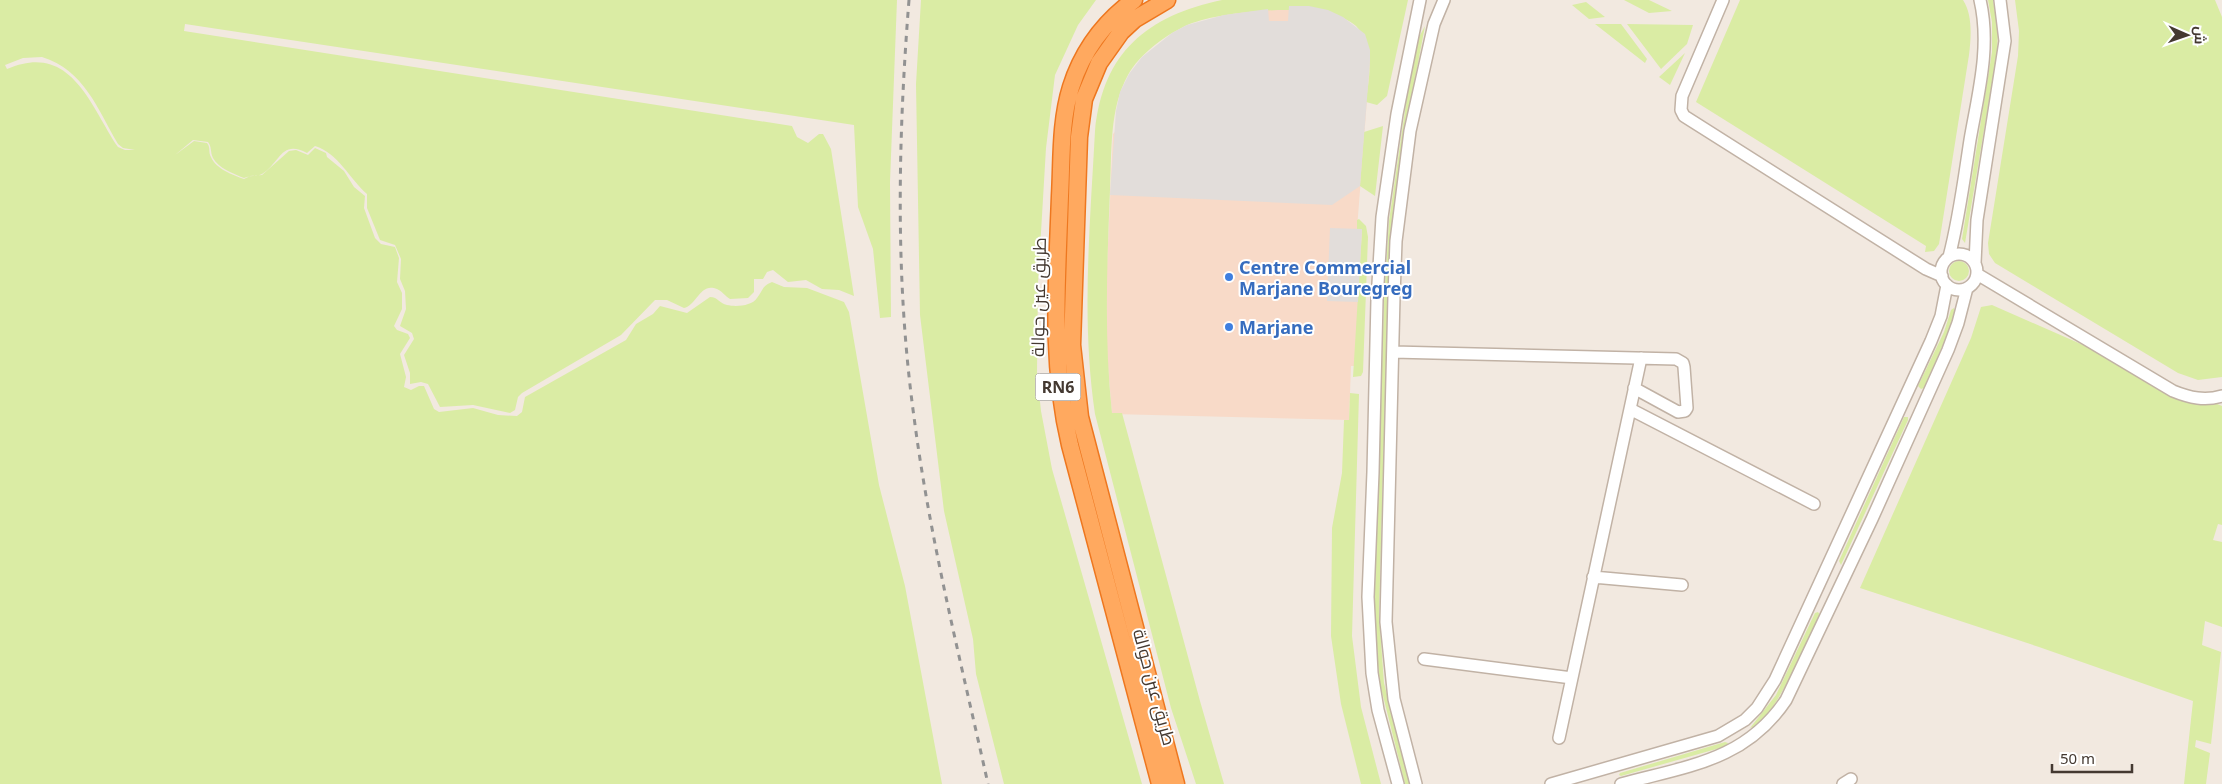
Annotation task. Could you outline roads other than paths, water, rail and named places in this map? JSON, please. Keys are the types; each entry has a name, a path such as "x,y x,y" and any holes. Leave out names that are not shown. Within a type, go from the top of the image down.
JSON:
{"highway":[{"name":"طريق عين حوالة","path":"1134,0 1106,25 1088,48 1075,74 1067,102 1063,131 1057,264 1056,363 1062,409 1072,453 1160,784"},
{"name":"طريق عين حوالة","path":"1167,0 1135,19 1121,32 1099,63 1084,98 1079,137 1072,321 1076,393 1090,457 1176,784"}],"street":[{"path":"1398,784 1378,710 1372,672 1368,597 1374,472 1377,300 1382,217 1397,114 1420,0"},
{"path":"1416,784 1396,708 1387,648 1386,596 1391,473 1396,241 1409,141 1421,78 1434,24 1444,0"},
{"path":"1723,0 1682,96 1681,110 1684,116 1956,289 1967,288"},
{"path":"1552,784 1704,741 1731,729 1745,720 1767,695 1936,329 1945,281 1943,265 1949,257 1958,217 1984,58 1984,23 1980,0"},
{"path":"1621,784 1708,760 1742,745 1765,728 1786,700 1838,593 1954,337 1967,288 1974,282 1977,220 2005,41 2000,0"},
{"path":"1949,257 1961,254 1969,257 1976,268 2173,391 2188,397 2204,399 2222,396"},
{"path":"1393,352 1676,359 1683,363 1687,408 1685,411 1678,412 1634,388"},
{"path":"1559,738 1640,358"},
{"path":"1904,400 1922,408"},
{"path":"1630,409 1814,504"},
{"path":"1593,577 1682,585"},
{"path":"1819,584 1838,593"},
{"path":"1424,659 1572,678"},
{"path":"1731,729 1742,745"}],"railway":[{"path":"909,0 902,104 900,209 901,261 908,365 921,463 937,555 988,784"}],"place":[{"name":"Centre Commercial Marjane Bouregreg","path":"1229,277"},
{"name":"Marjane","path":"1229,327"}]}
